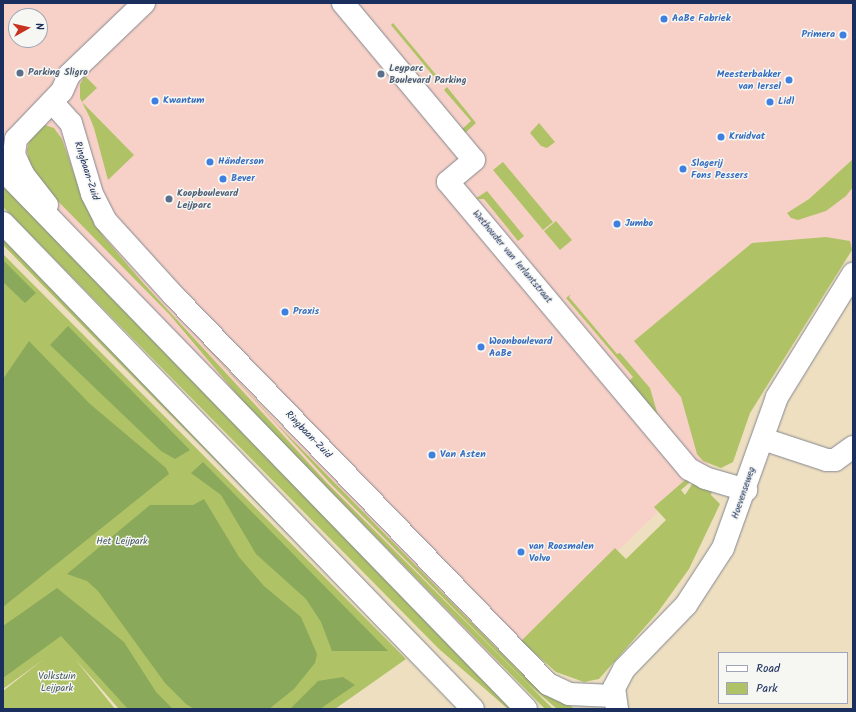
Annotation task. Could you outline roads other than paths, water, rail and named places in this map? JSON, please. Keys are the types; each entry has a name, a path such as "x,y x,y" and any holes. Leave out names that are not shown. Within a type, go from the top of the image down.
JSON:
{"street":[{"path":"52,219 45,199 23,174 14,155 16,139 23,128 62,91 69,75 144,3"},
{"name":"Wethouder van Ierlantstraat","path":"343,3 474,160 448,182 689,469 704,478 746,490"},
{"name":"Ringbaan-Zuid","path":"52,102 71,123 92,194 105,220 173,295 548,684 575,695 615,703"},
{"path":"3,170 526,709"},
{"path":"3,223 473,709"},
{"name":"Hoevenseweg","path":"615,703 624,669 686,605 723,548 746,490 777,397 853,274"},
{"path":"763,439 827,460 835,460 853,447"}],"place":[{"name":"AaBe Fabriek","path":"664,19"},
{"name":"Primera","path":"843,35"},
{"name":"Parking Sligro","path":"20,73"},
{"name":"Leyparc Boulevard Parking","path":"381,74"},
{"name":"Meesterbakker van Iersel","path":"789,80"},
{"name":"Kwantum","path":"155,101"},
{"name":"Lidl","path":"770,102"},
{"name":"Kruidvat","path":"721,137"},
{"name":"Händerson","path":"210,162"},
{"name":"Slagerij Fons Pessers","path":"683,169"},
{"name":"Bever","path":"223,179"},
{"name":"Koopboulevard Leijparc","path":"169,199"},
{"name":"Jumbo","path":"617,224"},
{"name":"Praxis","path":"285,312"},
{"name":"Woonboulevard AaBe","path":"481,347"},
{"name":"Van Asten","path":"432,455"},
{"name":"van Roosmalen Volvo","path":"521,552"}],"park label":[{"name":"Het Leijpark","path":"122,542"},
{"name":"Volkstuin Leijpark","path":"57,682"}]}
